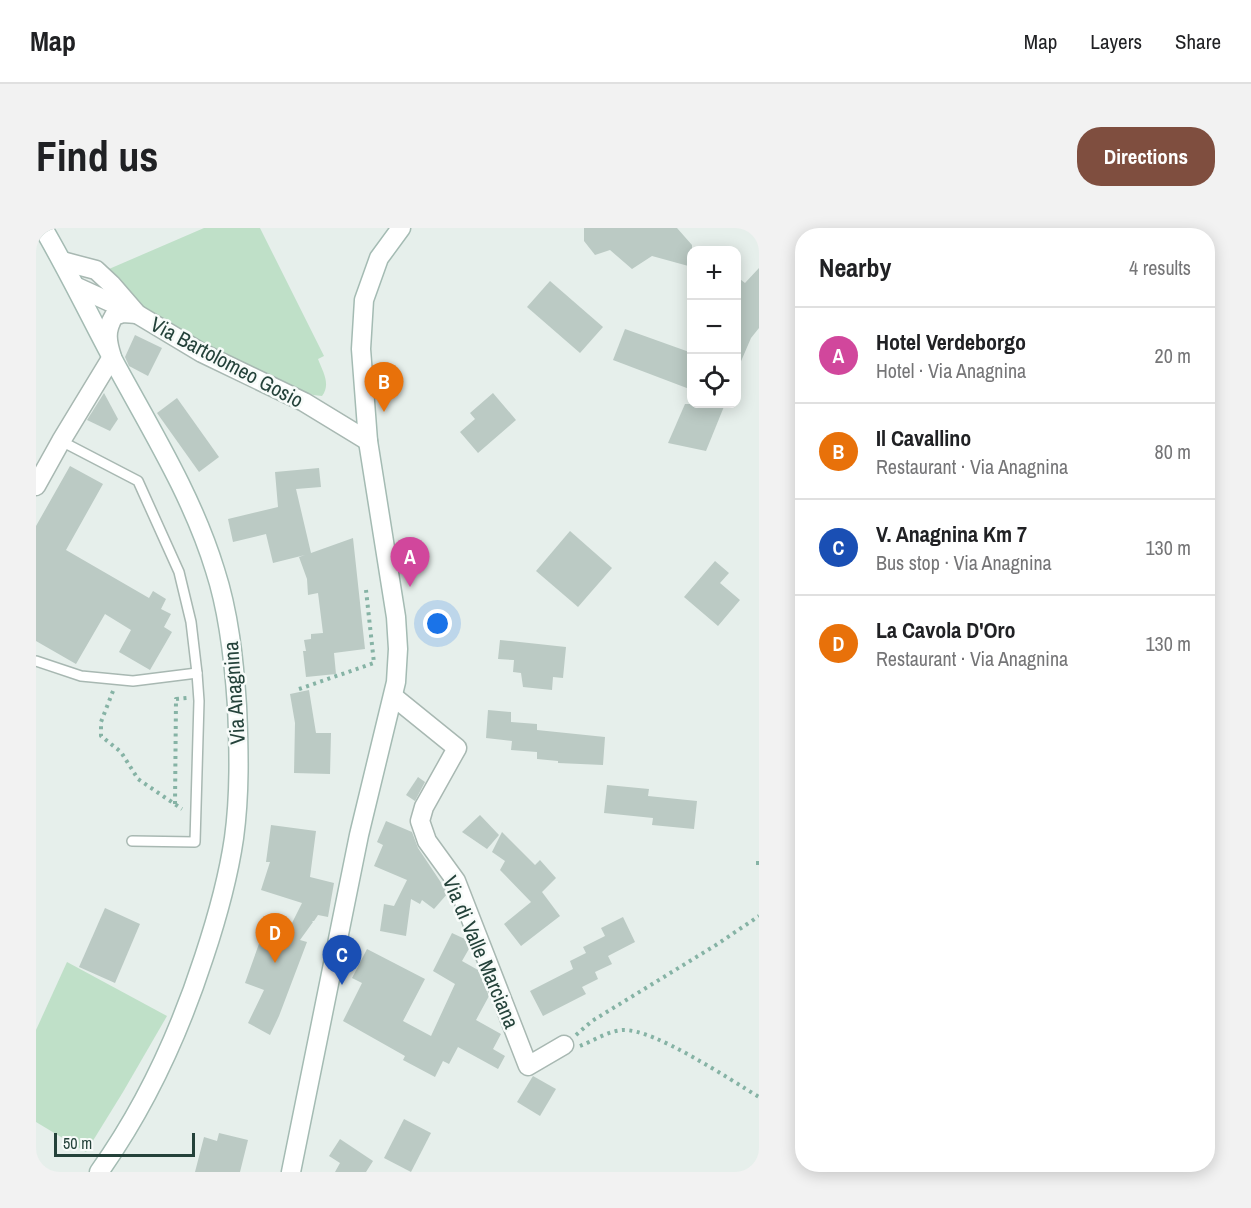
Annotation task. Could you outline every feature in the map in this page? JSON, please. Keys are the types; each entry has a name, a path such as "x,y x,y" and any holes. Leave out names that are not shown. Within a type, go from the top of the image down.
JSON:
{"main road":[{"name":"Via Anagnina","path":"42,228 77,288 190,507 215,569 231,641 236,700 239,767 235,823 229,867 215,921 179,1029 131,1123 99,1172"},
{"path":"291,1172 359,835 394,697 398,664 396,617 368,441 361,363 364,300 379,258 401,228"},
{"name":"Via Bartolomeo Gosio","path":"62,261 86,266 101,274 137,314 202,353 304,402 368,441"},
{"path":"77,288 137,314"},
{"path":"36,486 112,357 107,340 109,325 114,316 123,313 137,314"},
{"name":"Via di Valle Marciana","path":"394,697 459,750 424,807 420,821 427,841 456,881 528,1065 564,1045"}],"lane":[{"path":"61,441 138,481 179,573 190,622 193,673 199,700 195,842 132,841"},
{"path":"36,661 81,676 118,680 133,681 193,673"}],"path":[{"path":"299,689 374,663 366,590"},
{"path":"175,804 176,699 190,698 193,673"},
{"path":"118,680 101,722 101,736 120,752 138,778 188,813"},
{"path":"564,1045 592,1020 716,945 759,916"},
{"path":"564,1045 576,1048 615,1031 625,1030 649,1035 759,1097"}],"green space":[{"path":"204,228 260,228 324,356 318,359 326,382 322,396 313,395 247,366 181,333 138,302 109,269"},
{"path":"67,962 167,1016 86,1152 36,1122 36,1030"}],"building":[{"path":"584,228 677,228 692,246 687,246 687,266 652,256 632,269 610,250 595,255 584,241"},
{"path":"759,268 759,328 751,338 741,361 741,280 745,283"},
{"path":"550,281 603,327 580,353 527,307"},
{"path":"625,329 687,351 687,388 613,360"},
{"path":"135,335 162,348 148,376 129,366 125,357"},
{"path":"104,393 118,419 110,431 87,420"},
{"path":"493,393 516,420 478,453 460,432 475,419 470,413"},
{"path":"177,398 219,457 199,472 157,413"},
{"path":"685,404 687,408 723,408 706,451 668,443"},
{"path":"70,466 103,484 66,550 149,598 153,591 166,599 161,609 171,614 164,627 172,632 150,670 119,652 131,630 105,614 76,664 36,641 36,526"},
{"path":"319,468 321,487 296,489 311,553 353,538 365,649 334,653 336,674 306,677 304,640 311,639 311,634 323,633 318,593 308,595 307,579 299,557 305,555 273,563 266,534 233,542 228,519 278,507 275,472"},
{"path":"570,531 612,568 578,607 536,571"},
{"path":"715,561 729,573 720,583 740,600 718,626 684,597"},
{"path":"500,640 566,647 563,678 553,677 552,690 523,687 521,673 513,672 514,660 498,659"},
{"path":"309,690 316,733 331,733 330,774 294,773 295,723 290,694"},
{"path":"488,710 511,712 511,722 537,724 537,730 605,737 603,765 558,763 558,761 537,759 537,752 511,750 512,741 486,738"},
{"path":"418,777 425,782 415,801 406,795"},
{"path":"607,785 649,789 648,796 697,801 694,829 652,825 653,818 604,813"},
{"path":"480,815 499,835 487,849 462,832"},
{"path":"386,821 412,832 418,848 448,893 434,909 422,900 420,904 411,899 406,936 380,931 384,904 394,906 407,880 374,866 383,845 377,842"},
{"path":"271,825 316,831 310,877 334,883 328,917 318,915 300,940 307,942 270,1035 248,1023 264,990 245,983 265,927 286,935 302,903 261,890 270,862 266,862"},
{"path":"502,832 535,865 540,860 556,878 542,892 560,916 521,946 504,924 531,902 500,870 505,861 492,852"},
{"path":"105,908 140,924 115,983 79,967"},
{"path":"623,917 635,942 608,956 612,964 595,972 598,979 582,987 586,994 543,1016 530,991 573,969 570,961 586,953 583,947 605,936 601,928"},
{"path":"452,933 467,940 470,947 462,961 478,970 489,996 476,1020 501,1034 493,1049 505,1056 498,1069 458,1047 449,1064 443,1061 435,1077 403,1060 405,1056 343,1021 362,983 352,978 367,949 425,979 403,1021 431,1036 455,984 433,971"},
{"path":"533,1076 556,1089 540,1116 517,1102"},
{"path":"404,1119 431,1133 411,1172 384,1158"},
{"path":"219,1133 248,1140 240,1172 195,1172 204,1137 217,1141"},
{"path":"340,1139 373,1161 366,1172 335,1172 340,1163 329,1156"}],"place":[{"name":"Il Cavallino","path":"384,412"},
{"name":"Hotel Verdeborgo","path":"410,587"},
{"name":"La Cavola D'Oro","path":"275,963"},
{"name":"V. Anagnina Km 7","path":"342,985"}]}
